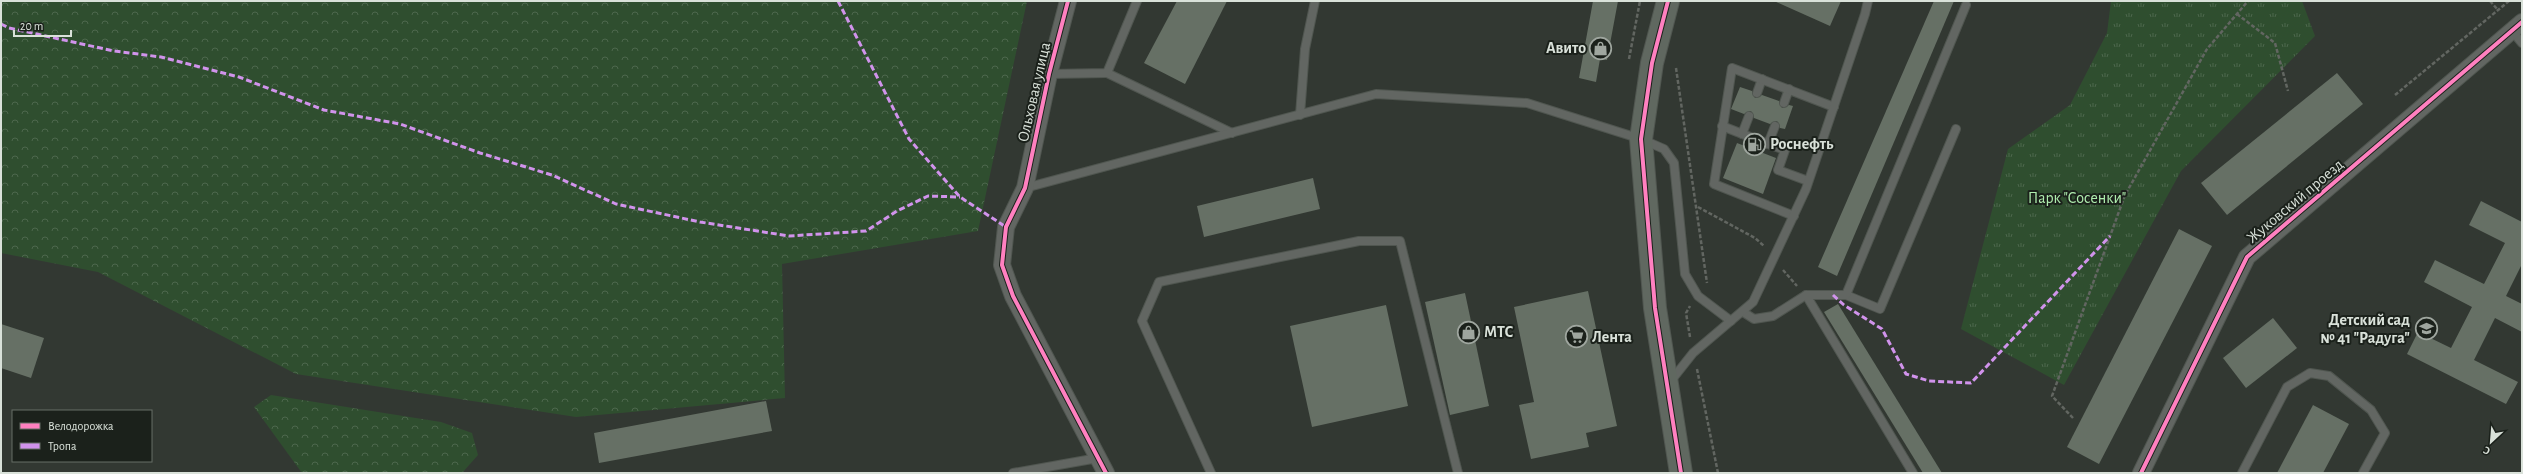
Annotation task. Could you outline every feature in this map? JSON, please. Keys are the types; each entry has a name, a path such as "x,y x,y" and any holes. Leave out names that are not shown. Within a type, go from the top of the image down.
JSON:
{"street":[{"name":"Ольховая улица","path":"1068,1 1049,74 1025,188 1006,227 1002,265 1013,296 1106,473"},
{"path":"1668,1 1652,63 1641,139 1655,308 1681,473"},
{"name":"Жуковский проезд","path":"2141,473 2247,257 2517,26"}],"lane":[{"path":"1107,73 1137,1"},
{"path":"1300,115 1305,49 1315,1"},
{"path":"1667,385 1693,353 1753,302 1776,257 1808,181 1834,107 1868,1"},
{"path":"1846,295 1966,5"},
{"path":"2517,26 2522,43"},
{"path":"1794,216 1714,184 1732,68 1834,107"},
{"path":"1049,74 1107,73 1232,133"},
{"path":"1758,93 1762,79"},
{"path":"1784,103 1789,89"},
{"path":"1025,188 1376,94 1527,103 1641,139 1664,149 1674,163 1685,274 1698,296 1731,321"},
{"path":"1742,134 1749,116"},
{"path":"1722,126 1785,150 1778,170 1808,181"},
{"path":"1768,144 1775,126"},
{"path":"1743,312 1754,319 1773,316 1806,295 1846,295 1880,309 1956,129"},
{"path":"1211,473 1142,320 1159,282 1359,242 1400,241 1458,473"},
{"path":"1806,295 1913,473"},
{"path":"2242,473 2287,387 2310,373 2329,376 2371,410 2385,433 2363,473"},
{"path":"1013,473 1098,458"}],"path":[{"path":"1629,59 1640,1"},
{"path":"2073,418 2052,396 2125,195 2207,49 2248,1"},
{"path":"2490,1 2498,10"},
{"path":"2395,95 2509,1"},
{"path":"2237,14 2275,43 2288,91"},
{"path":"1698,206 1756,238 1776,257 1786,276 1806,295"}],"green space":[{"path":"1,1 1027,1 978,231 782,264 785,398 576,417 296,374 98,272 1,253"},
{"name":"Парк \"Сосенки\"","path":"2111,1 2302,1 2315,36 2181,171 2064,385 1961,329 2008,149 2070,105 2107,33"},
{"path":"271,395 441,422 472,433 478,455 462,473 302,473 254,407"}],"building":[{"path":"1177,1 1227,1 1185,84 1144,63"},
{"path":"1593,1 1618,1 1607,60 1600,59 1596,82 1579,78"},
{"path":"1774,1 1841,1 1830,26"},
{"path":"1934,1 1954,1 1837,276 1818,267"},
{"path":"2337,73 2363,104 2227,215 2201,183"},
{"path":"1740,87 1752,91 1755,98 1762,95 1779,101 1782,108 1789,105 1793,106 1785,129 1780,128 1777,121 1770,124 1754,118 1751,111 1744,114 1731,109"},
{"path":"1737,143 1776,158 1763,194 1723,178"},
{"path":"1313,178 1320,209 1204,237 1197,206"},
{"path":"2481,201 2522,222 2522,264 2506,296 2522,304 2522,332 2495,318 2474,360 2518,382 2506,404 2407,354 2418,332 2451,348 2472,307 2424,282 2435,260 2484,284 2505,243 2469,225"},
{"path":"2179,229 2212,246 2099,464 2067,447"},
{"path":"1588,291 1617,426 1586,433 1589,447 1531,459 1519,405 1534,402 1514,307"},
{"path":"1465,293 1489,406 1450,415 1425,302"},
{"path":"1838,304 1942,473 1923,473 1824,312"},
{"path":"1386,305 1408,406 1312,427 1290,326"},
{"path":"2273,318 2297,348 2246,388 2223,358"},
{"path":"1,324 44,338 31,378 1,368"},
{"path":"766,401 772,431 599,463 594,433"},
{"path":"2313,405 2349,424 2323,473 2277,473"}],"marked path":[{"path":"838,1 909,139 960,197 1006,227"},
{"path":"1,24 9,28 114,51 161,57 239,77 324,110 400,124 480,153 552,175 616,204 700,222 789,236 866,231 897,211 928,196 960,197"},
{"path":"1833,295 1844,305 1882,329 1906,374 1929,381 1971,383 2110,236"}],"cycle path":[{"path":"1068,1 1049,74 1025,188 1006,227 1002,265 1013,296 1106,473"},
{"path":"1668,1 1652,63 1641,139 1655,308 1681,473"},
{"path":"2141,473 2247,257 2522,22"}],"place":[{"name":"Авито","path":"1601,48"},
{"name":"Роснефть","path":"1755,144"},
{"name":"Детский сад № 41 \"Радуга\"","path":"2426,329"},
{"name":"МТС","path":"1468,332"},
{"name":"Лента","path":"1577,337"}]}
